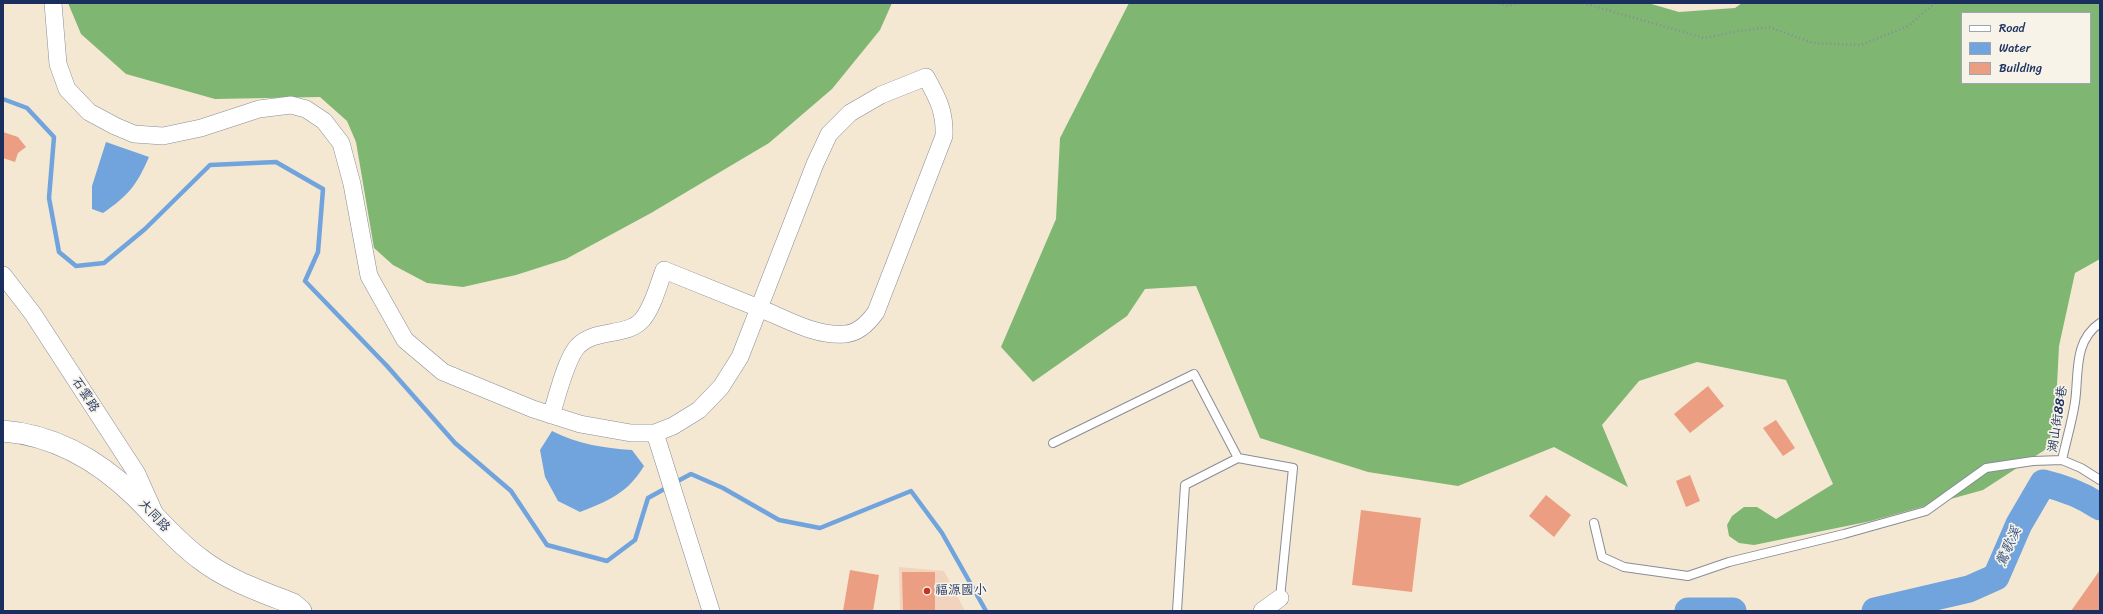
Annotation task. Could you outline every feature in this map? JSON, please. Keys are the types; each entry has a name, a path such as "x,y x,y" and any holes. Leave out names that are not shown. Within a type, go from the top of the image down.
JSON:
{"street":[{"path":"53,3 58,64 67,89 89,112 115,126 134,134 163,136 201,128 260,109 291,105 306,109 324,121 342,143 352,184 369,276 405,340 443,372 551,414 580,424 624,432 655,432 673,426 699,410 721,387 740,357 759,308 815,164 829,134 850,113 881,94 926,77 941,104 945,121 944,136 876,312 870,320 858,330 846,334 831,334 815,331 759,308 664,270 647,313 640,322 631,327 590,337 573,352 551,414"},
{"name":"石雲路","path":"3,274 33,314 137,474 158,521"},
{"name":"大同路","path":"3,430 27,433 49,440 80,454 112,475 136,497 168,533 198,558 226,577 294,604 301,611"},
{"path":"655,432 711,611"},
{"path":"1262,611 1280,598"}],"lane":[{"name":"湖山街88巷","path":"2100,323 2092,328 2077,358 2075,402 2062,460 2081,468 2100,480"},
{"path":"1052,443 1194,374 1238,458"},
{"path":"1176,611 1184,485 1238,458 1293,468 1280,598"},
{"path":"1594,523 1602,557 1624,567 1688,576 1729,562 1844,534 1926,511 1986,468 2033,460 2062,460"}],"path":[{"path":"1499,3 1508,6 1518,3"},
{"path":"1583,3 1704,38 1769,27 1813,43 1861,45 1908,26 1935,3"}],"shaded area":[{"name":"福源國小","path":"899,567 944,571 965,611 900,611"}],"green space":[{"path":"68,3 892,3 880,30 832,89 769,143 651,213 566,259 516,275 463,287 427,283 393,265 374,248 356,142 347,121 320,97 215,99 126,74 81,34"},
{"path":"1129,3 1648,3 1679,12 1735,8 1742,3 2100,3 2100,259 2075,273 2059,346 2054,444 1983,490 1871,521 1754,545 1739,543 1729,536 1727,525 1732,516 1744,507 1757,507 1776,519 1833,484 1786,380 1697,362 1639,381 1602,425 1628,487 1554,447 1458,486 1368,472 1260,438 1196,286 1145,289 1127,316 1033,382 1001,347 1056,219 1060,138"}],"water":[{"path":"106,142 149,157 136,183 119,201 103,213 92,209 92,186"},
{"path":"552,431 591,445 632,450 644,466 624,490 600,504 580,512 558,501 545,477 540,450"}],"building":[{"path":"3,132 18,137 26,147 18,153 15,162 3,158"},
{"path":"1708,386 1724,406 1690,433 1674,414"},
{"path":"1776,420 1795,448 1783,456 1763,428"},
{"path":"1690,475 1700,501 1686,507 1676,481"},
{"path":"1546,495 1571,515 1554,537 1529,516"},
{"path":"1361,510 1421,518 1412,592 1352,585"},
{"path":"850,570 879,575 873,611 843,611"},
{"path":"2100,570 2100,611 2071,611"},
{"path":"902,572 935,572 935,611 903,611"}],"waterway":[{"path":"3,99 27,108 54,137 49,198 59,252 76,266 104,263 145,229 210,165 276,162 323,189 318,252 305,281 387,366 455,443 511,491 547,545 607,561 635,540 648,498 668,487"},
{"path":"674,483 691,474 723,488 779,520 820,528 911,491 942,533 986,611"},
{"name":"鶯歌溪","path":"1875,611 1969,589 1996,577 2019,524 2043,483 2073,492 2100,507"},
{"name":"鶯歌溪","path":"1688,611 1733,611"}],"place":[{"name":"福源國小","path":"927,591"}]}
